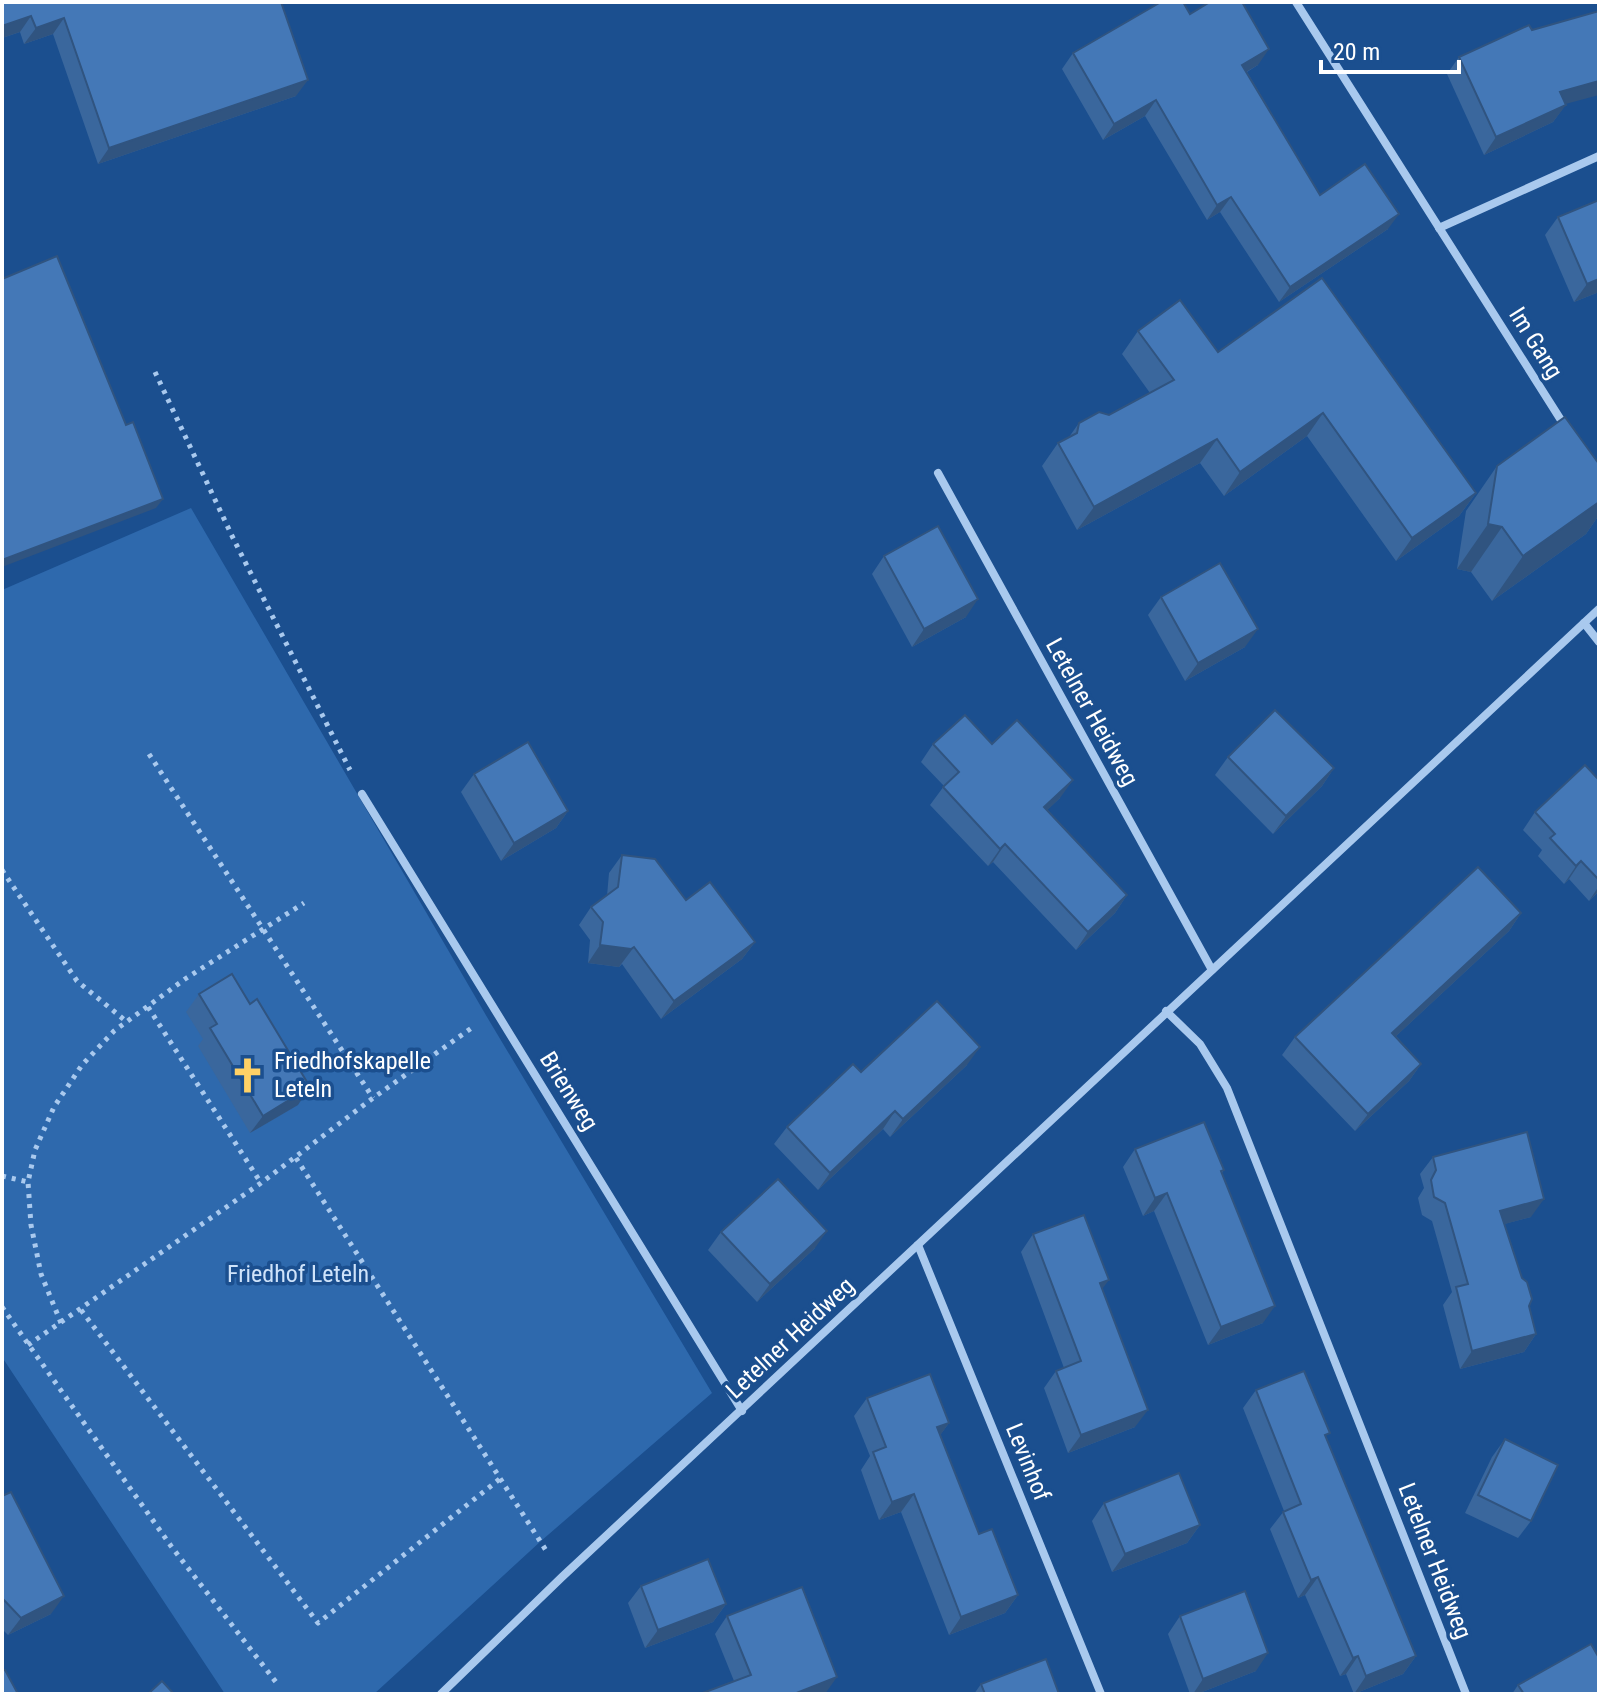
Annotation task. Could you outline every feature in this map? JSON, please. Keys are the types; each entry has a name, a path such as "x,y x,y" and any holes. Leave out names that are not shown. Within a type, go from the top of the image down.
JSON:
{"street":[{"name":"Im Gang","path":"1296,2 1574,440"},
{"path":"1439,228 1599,156"},
{"name":"Letelner Heidweg","path":"938,473 1212,970"},
{"name":"Letelner Heidweg","path":"441,1694 1166,1011 1599,609"},
{"path":"1584,623 1599,642"},
{"name":"Brienweg","path":"362,794 742,1411"},
{"name":"Letelner Heidweg","path":"1166,1011 1200,1044 1227,1088 1256,1154 1466,1694"},
{"name":"Levinhof","path":"918,1245 1101,1694"}],"path":[{"path":"155,372 233,538 362,794"},
{"path":"149,754 373,1098"},
{"path":"2,870 77,981 127,1022"},
{"path":"61,1323 41,1274 31,1225 28,1182 35,1150 54,1107 82,1065 127,1022 185,979 304,903"},
{"path":"148,1007 261,1183"},
{"path":"28,1345 296,1158 495,1009"},
{"path":"296,1158 562,1577"},
{"path":"2,1176 28,1182"},
{"path":"2,1307 171,1546 279,1686"},
{"path":"81,1310 318,1623 501,1478"}],"green space":[{"name":"Friedhof Leteln","path":"191,508 487,1017 712,1393 541,1541 374,1694 225,1694 2,1357 2,590"}],"building":[{"path":"2,2 281,2 308,80 109,148 64,18 36,28 31,16 2,26"},
{"path":"1161,2 1183,2 1190,14 1210,2 1242,2 1269,49 1242,65 1320,195 1365,164 1399,214 1290,287 1231,197 1217,205 1156,100 1114,124 1073,53"},
{"path":"1599,11 1599,81 1560,92 1566,105 1496,137 1459,57 1529,25 1532,30"},
{"path":"1599,200 1599,279 1587,284 1558,217"},
{"path":"57,256 126,425 133,422 163,499 2,560 2,279"},
{"path":"1322,278 1476,493 1412,538 1323,413 1240,472 1217,439 1094,507 1058,443 1077,433 1079,423 1099,412 1109,415 1174,380 1138,331 1180,300 1218,352"},
{"path":"1565,417 1599,464 1599,502 1523,556 1502,527 1488,524 1497,466"},
{"path":"938,526 978,599 924,629 884,556"},
{"path":"1220,563 1258,629 1198,663 1161,597"},
{"path":"1275,710 1334,768 1286,816 1228,757"},
{"path":"965,715 992,744 1017,720 1073,780 1044,807 1127,895 1088,932 1005,844 1000,849 943,787 959,772 933,744"},
{"path":"528,742 568,811 514,843 474,774"},
{"path":"1585,765 1599,780 1599,880 1581,861 1576,866 1550,838 1555,834 1535,812"},
{"path":"622,855 655,859 686,900 710,882 755,942 674,1001 634,947 600,945 603,922 591,907 618,887"},
{"path":"1478,867 1521,913 1392,1033 1421,1064 1368,1114 1295,1037"},
{"path":"232,974 250,1004 257,999 310,1087 263,1116 210,1028 217,1024 199,994"},
{"path":"937,1001 980,1047 903,1119 895,1111 830,1173 787,1127 853,1064 861,1072"},
{"path":"1204,1122 1275,1306 1221,1327 1167,1193 1155,1198 1135,1149"},
{"path":"1527,1132 1544,1199 1500,1211 1532,1299 1529,1306 1536,1334 1472,1351 1456,1287 1468,1284 1445,1203 1434,1197 1431,1180 1436,1170 1433,1157"},
{"path":"778,1179 827,1231 770,1284 721,1232"},
{"path":"1084,1215 1109,1280 1100,1283 1148,1410 1081,1435 1056,1371 1081,1361 1033,1234"},
{"path":"1304,1371 1330,1433 1325,1435 1416,1656 1366,1676 1358,1656 1353,1658 1318,1577 1311,1580 1283,1512 1301,1504 1256,1390"},
{"path":"930,1374 949,1423 937,1427 979,1534 992,1529 1018,1595 961,1617 914,1494 892,1502 873,1452 886,1447 867,1398"},
{"path":"1505,1439 1558,1465 1531,1521 1478,1495"},
{"path":"1179,1473 1200,1525 1125,1554 1104,1503"},
{"path":"11,1492 64,1596 21,1618 2,1598 2,1496"},
{"path":"708,1559 726,1604 658,1630 641,1586"},
{"path":"802,1587 837,1677 794,1694 700,1694 751,1675 727,1616"},
{"path":"1245,1591 1268,1653 1203,1679 1180,1616"},
{"path":"1591,1644 1599,1658 1599,1694 1524,1694 1518,1685"},
{"path":"1046,1659 1059,1694 985,1694 981,1684"},
{"path":"2,1670 5,1670 18,1694 2,1694"},
{"path":"162,1681 174,1694 148,1694"}],"place":[{"name":"Friedhofskapelle Leteln","path":"248,1075"}]}
